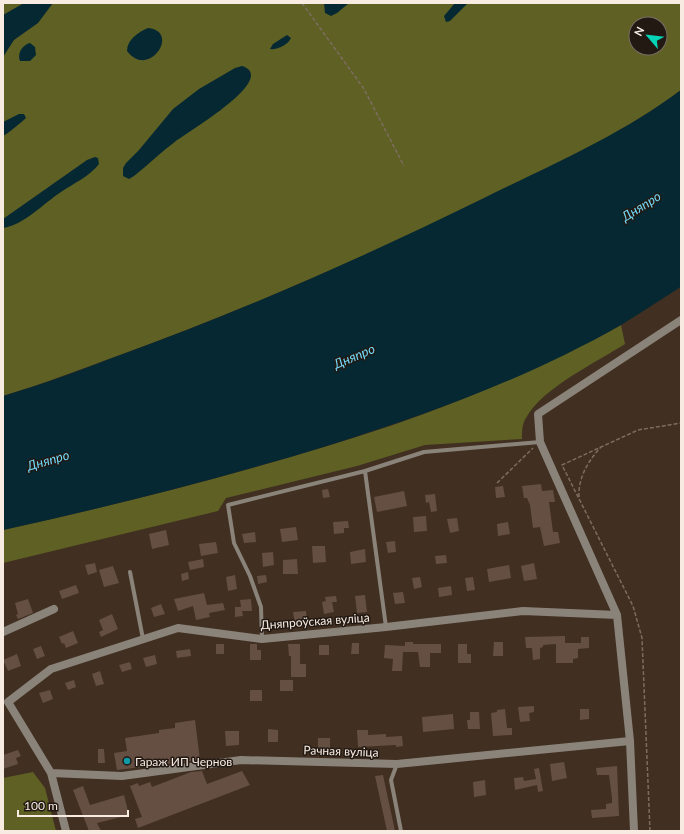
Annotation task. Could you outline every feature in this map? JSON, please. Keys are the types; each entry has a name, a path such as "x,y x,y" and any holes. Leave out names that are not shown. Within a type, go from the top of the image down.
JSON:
{"street":[{"path":"634,831 630,741 617,615 540,442 538,414 681,320"},
{"path":"3,632 54,609"},
{"name":"Дняпроўская вуліца","path":"6,702 52,669 178,628 262,639 386,627 523,611 617,615"},
{"path":"6,702 51,772 66,831"},
{"name":"Рачная вуліца","path":"51,772 122,776 241,760 397,764 630,741"}],"lane":[{"path":"262,639 261,607 250,576 234,543 228,505 366,471 424,452 540,442"},
{"path":"366,471 386,627"},
{"path":"130,572 143,639"},
{"path":"397,764 391,780 401,831"}],"path":[{"path":"302,3 364,89 404,166"},
{"path":"650,831 642,638 633,606 562,465 638,430 681,423"},
{"path":"497,483 540,442"},
{"path":"579,499 579,488 583,473 602,446"}],"shaded area":[{"path":"3,3 681,3 681,90 634,122 558,163 347,263 212,320 3,396"},
{"path":"621,325 625,344 571,376 544,396 525,420 522,428 522,439 425,445 357,466 226,498 218,511 3,563 3,530 198,483 294,456 390,426 420,416 508,380"},
{"path":"33,772 45,788 56,831 3,831 3,778"}],"water":[{"path":"24,3 53,3 38,23 14,40 3,57 3,15"},
{"path":"324,3 349,3 331,16 325,13"},
{"path":"455,3 468,3 450,21 446,22 444,16"},
{"path":"148,28 157,31 162,37 162,44 158,52 152,57 144,60 136,58 127,51 127,47 137,34"},
{"path":"287,35 291,38 290,41 279,48 270,49 273,44"},
{"path":"30,43 35,47 36,55 30,61 20,61 19,56 21,50"},
{"path":"242,66 250,72 249,82 240,93 211,117 170,145 134,176 129,179 123,176 123,168 126,163 139,150 173,109 199,89 235,68"},
{"name":"Дняпро","path":"681,90 681,286 679,288 621,325 586,344 515,378 442,407 330,445 208,480 3,530 3,396 63,376 169,337 261,300 351,261 440,220 560,161 634,121"},
{"path":"19,114 24,114 26,118 3,136 3,122"},
{"path":"95,157 98,158 99,164 86,176 61,192 19,223 3,228 3,219 87,160"}],"building":[{"path":"541,484 542,491 553,490 555,502 549,502 553,532 558,532 560,543 544,546 540,527 533,528 530,505 527,498 524,498 522,486"},
{"path":"503,486 505,497 496,498 495,487"},
{"path":"328,489 330,497 323,498 322,490"},
{"path":"404,491 407,506 377,512 374,497"},
{"path":"435,494 437,511 431,512 429,502 426,503 425,495"},
{"path":"426,516 427,531 414,532 413,517"},
{"path":"457,518 459,531 450,533 447,519"},
{"path":"348,521 349,528 344,528 344,533 334,534 333,522"},
{"path":"508,522 510,534 498,536 497,524"},
{"path":"296,527 298,540 282,542 280,529"},
{"path":"166,530 169,545 152,549 149,534"},
{"path":"255,532 256,542 244,543 242,534"},
{"path":"395,541 396,552 388,553 386,542"},
{"path":"216,542 218,553 201,556 199,544"},
{"path":"312,546 325,546 326,562 313,563"},
{"path":"365,549 366,562 351,564 350,552"},
{"path":"273,552 274,565 263,567 262,553"},
{"path":"446,555 447,563 436,564 435,556"},
{"path":"203,559 204,567 190,570 188,562"},
{"path":"297,559 298,574 283,574 283,560"},
{"path":"95,563 97,572 88,575 85,565"},
{"path":"534,563 537,579 524,581 521,566"},
{"path":"509,565 511,578 489,582 487,569"},
{"path":"113,566 119,583 104,587 99,570"},
{"path":"188,572 189,579 182,581 181,574"},
{"path":"235,575 237,589 228,591 226,577"},
{"path":"266,575 267,582 258,584 257,576"},
{"path":"420,577 422,587 414,589 412,578"},
{"path":"473,577 475,590 467,591 465,578"},
{"path":"76,585 79,593 62,599 59,591"},
{"path":"451,586 452,595 439,597 438,588"},
{"path":"403,592 405,603 395,604 393,593"},
{"path":"204,593 207,605 223,603 225,610 209,613 210,617 196,620 193,606 178,611 174,599"},
{"path":"365,595 367,612 357,613 355,596"},
{"path":"336,596 337,602 332,602 334,612 324,614 322,602 326,601 325,597"},
{"path":"28,599 33,613 18,619 16,615 18,614 15,603"},
{"path":"251,599 252,611 242,611 243,616 235,617 235,607 241,607 240,600"},
{"path":"161,604 165,614 154,617 151,608"},
{"path":"306,611 307,620 301,620 302,623 295,624 293,612"},
{"path":"112,614 118,629 101,637 99,632 103,630 99,620"},
{"path":"73,631 78,643 66,648 64,643 62,644 59,637"},
{"path":"565,636 565,643 581,643 581,637 589,637 589,648 578,649 578,658 573,659 573,663 556,663 556,644 543,645 543,647 540,648 540,659 533,660 532,648 526,648 525,637"},
{"path":"405,642 413,642 413,644 441,644 441,653 430,653 430,667 420,667 418,652 403,652 402,671 392,671 393,659 384,658 385,645 405,646"},
{"path":"494,642 503,642 503,656 493,656"},
{"path":"352,643 359,643 359,654 351,654"},
{"path":"216,644 224,644 224,654 216,654"},
{"path":"250,644 257,644 257,650 261,650 261,660 250,660"},
{"path":"288,644 300,644 300,664 306,664 306,677 291,677 291,656 289,656"},
{"path":"458,644 467,644 467,654 471,654 471,663 458,663"},
{"path":"319,645 329,645 329,655 319,655"},
{"path":"41,646 45,656 37,659 33,649"},
{"path":"190,649 191,656 177,658 176,651"},
{"path":"17,654 21,666 8,671 3,660"},
{"path":"155,655 157,664 146,667 143,658"},
{"path":"130,662 132,669 122,672 119,665"},
{"path":"100,671 104,684 96,686 92,674"},
{"path":"74,680 76,687 68,690 65,683"},
{"path":"280,680 293,680 293,691 280,691"},
{"path":"50,690 53,699 43,703 39,693"},
{"path":"250,690 262,690 262,701 250,701"},
{"path":"534,706 534,712 529,713 530,721 520,722 518,707"},
{"path":"505,709 507,728 512,728 512,735 493,736 491,713 497,712 497,710"},
{"path":"580,709 589,709 589,719 580,720"},
{"path":"470,712 479,712 480,729 468,729 467,720 470,720"},
{"path":"453,714 454,729 423,732 422,717"},
{"path":"195,720 200,760 117,770 114,753 127,751 125,738 159,733 159,730 175,728 175,723"},
{"path":"268,729 278,730 278,742 268,742"},
{"path":"357,730 368,730 368,735 386,734 386,737 402,736 403,746 358,747"},
{"path":"225,731 239,731 239,745 226,746"},
{"path":"318,738 330,738 330,749 318,750"},
{"path":"98,749 104,749 105,763 98,763"},
{"path":"18,750 21,756 16,758 18,764 3,769 3,755"},
{"path":"564,762 567,778 552,781 550,764"},
{"path":"617,766 619,816 592,818 591,810 606,809 606,804 612,803 609,775 597,775 596,768"},
{"path":"539,768 543,791 538,792 537,785 515,790 514,778 523,777 524,781 536,779 534,769"},
{"path":"202,771 207,784 242,771 250,785 138,828 135,819 142,817 130,786 138,783 139,786 150,782 152,787 191,772"},
{"path":"383,775 395,831 387,831 375,776"},
{"path":"485,780 486,795 474,797 473,782"},
{"path":"83,786 90,805 124,795 129,815 97,823 101,831 89,831 73,790"}],"place":[{"name":"Гараж ИП Чернов","path":"127,761"}]}
